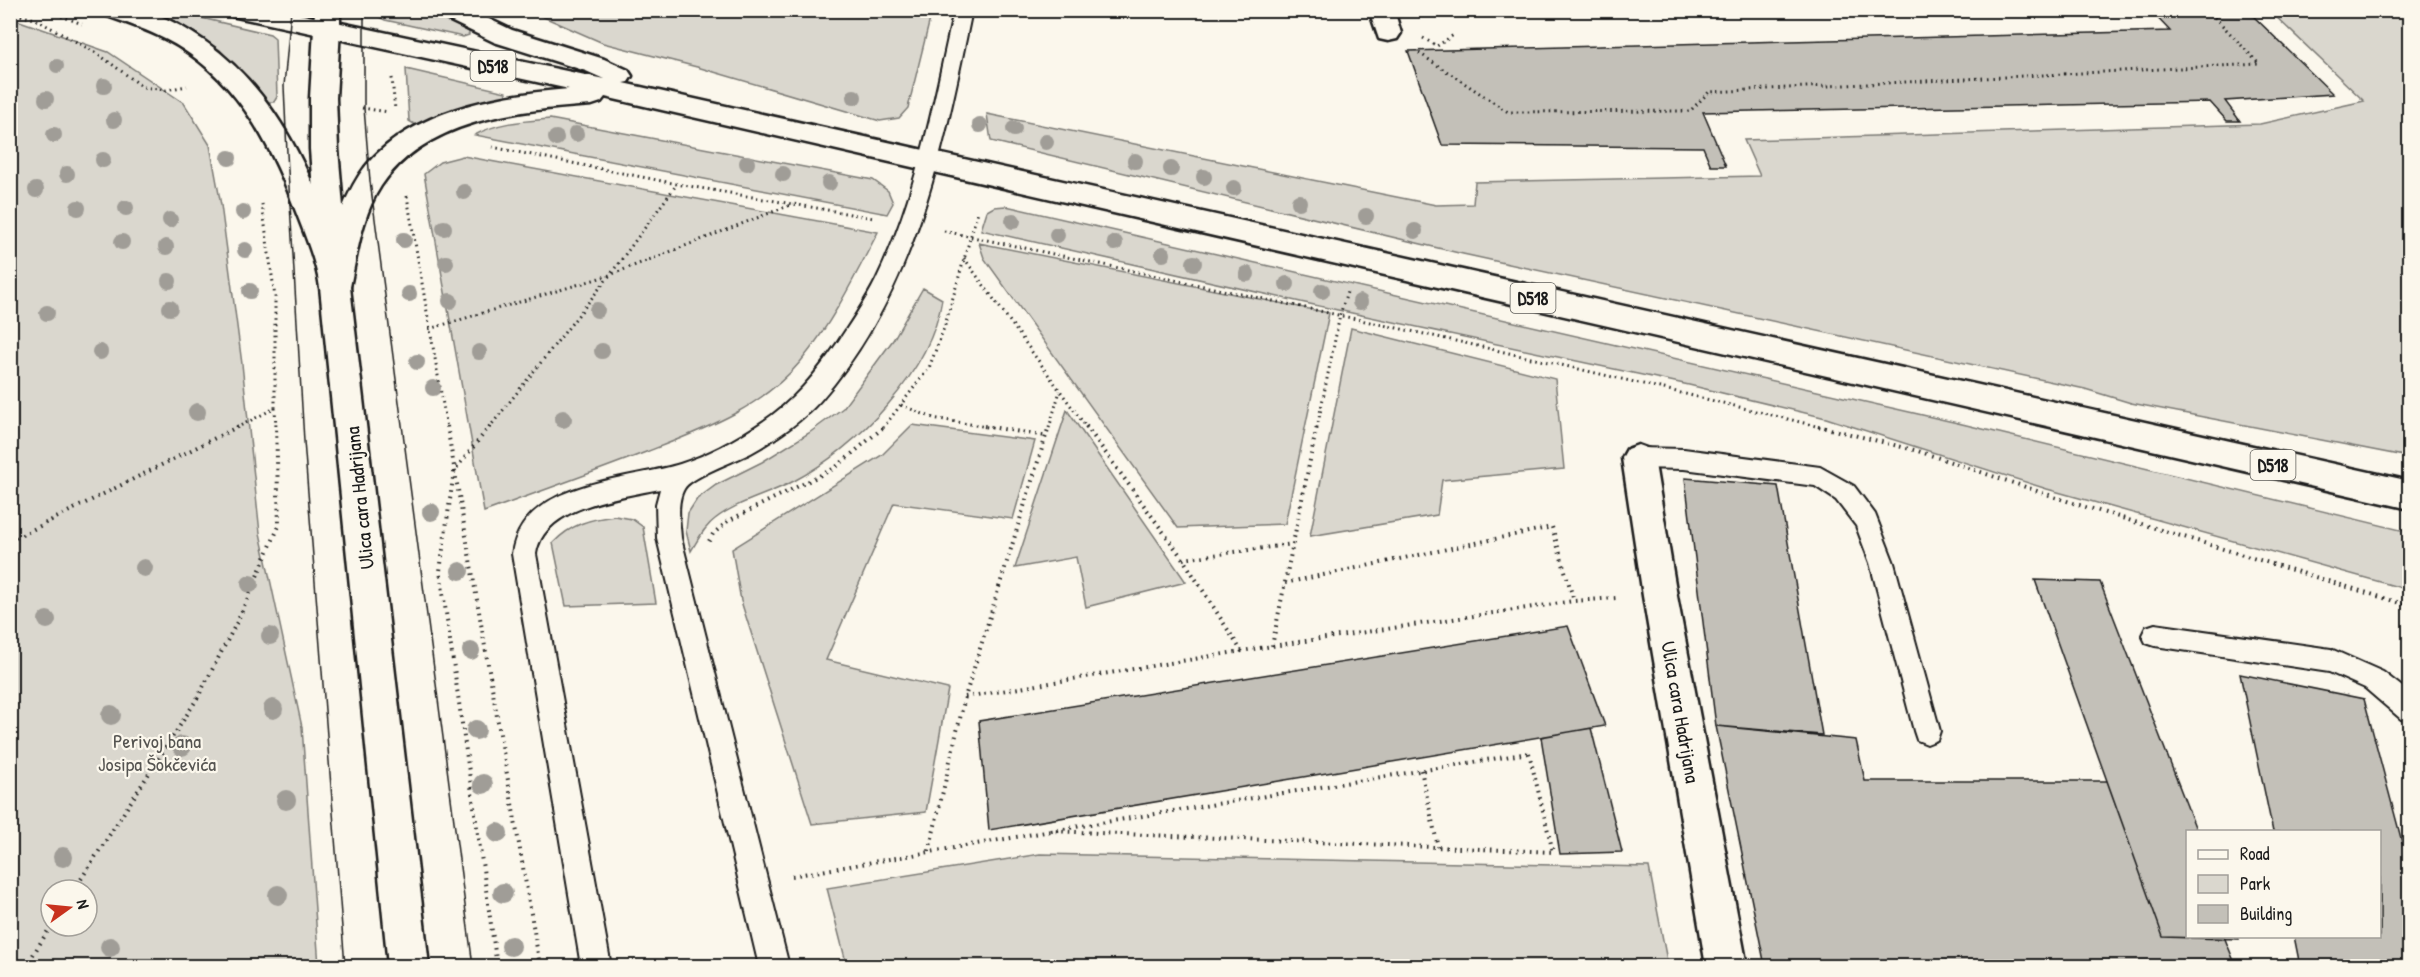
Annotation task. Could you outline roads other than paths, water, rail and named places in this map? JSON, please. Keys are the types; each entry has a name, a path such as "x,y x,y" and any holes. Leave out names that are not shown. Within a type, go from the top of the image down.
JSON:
{"main road":[{"path":"116,10 182,37 207,54 243,85 286,153 312,213 335,287"},
{"name":"D518","path":"241,10 328,20 389,44 660,100 2409,495"},
{"path":"448,10 503,36 595,65 660,100"},
{"name":"Ulica cara Hadrijana","path":"328,20 323,98 324,149 335,287 408,966"},
{"path":"335,287 356,210 370,181 386,162 407,144 438,126 492,109 584,97 631,94"},
{"name":"Ulica cara Hadrijana","path":"1638,458 1660,596 1727,966"}],"lane":[{"path":"596,966 524,554 528,534 543,516 573,502 611,490 681,474 770,430 800,406 828,373 867,316 888,277 909,224 929,161 963,10"},
{"path":"1638,458 1684,459 1820,477 1845,493 1866,521 1881,563 1927,731"},
{"path":"681,474 670,487 669,538 774,966"},
{"path":"2155,635 2331,661 2374,680 2409,710"}],"tram line":[{"path":"291,10 284,86 287,153 304,441 345,966"},
{"path":"364,10 364,108 370,181 473,966"}],"park label":[{"name":"Perivoj bana Josipa Šokčevića","path":"157,752"}]}
